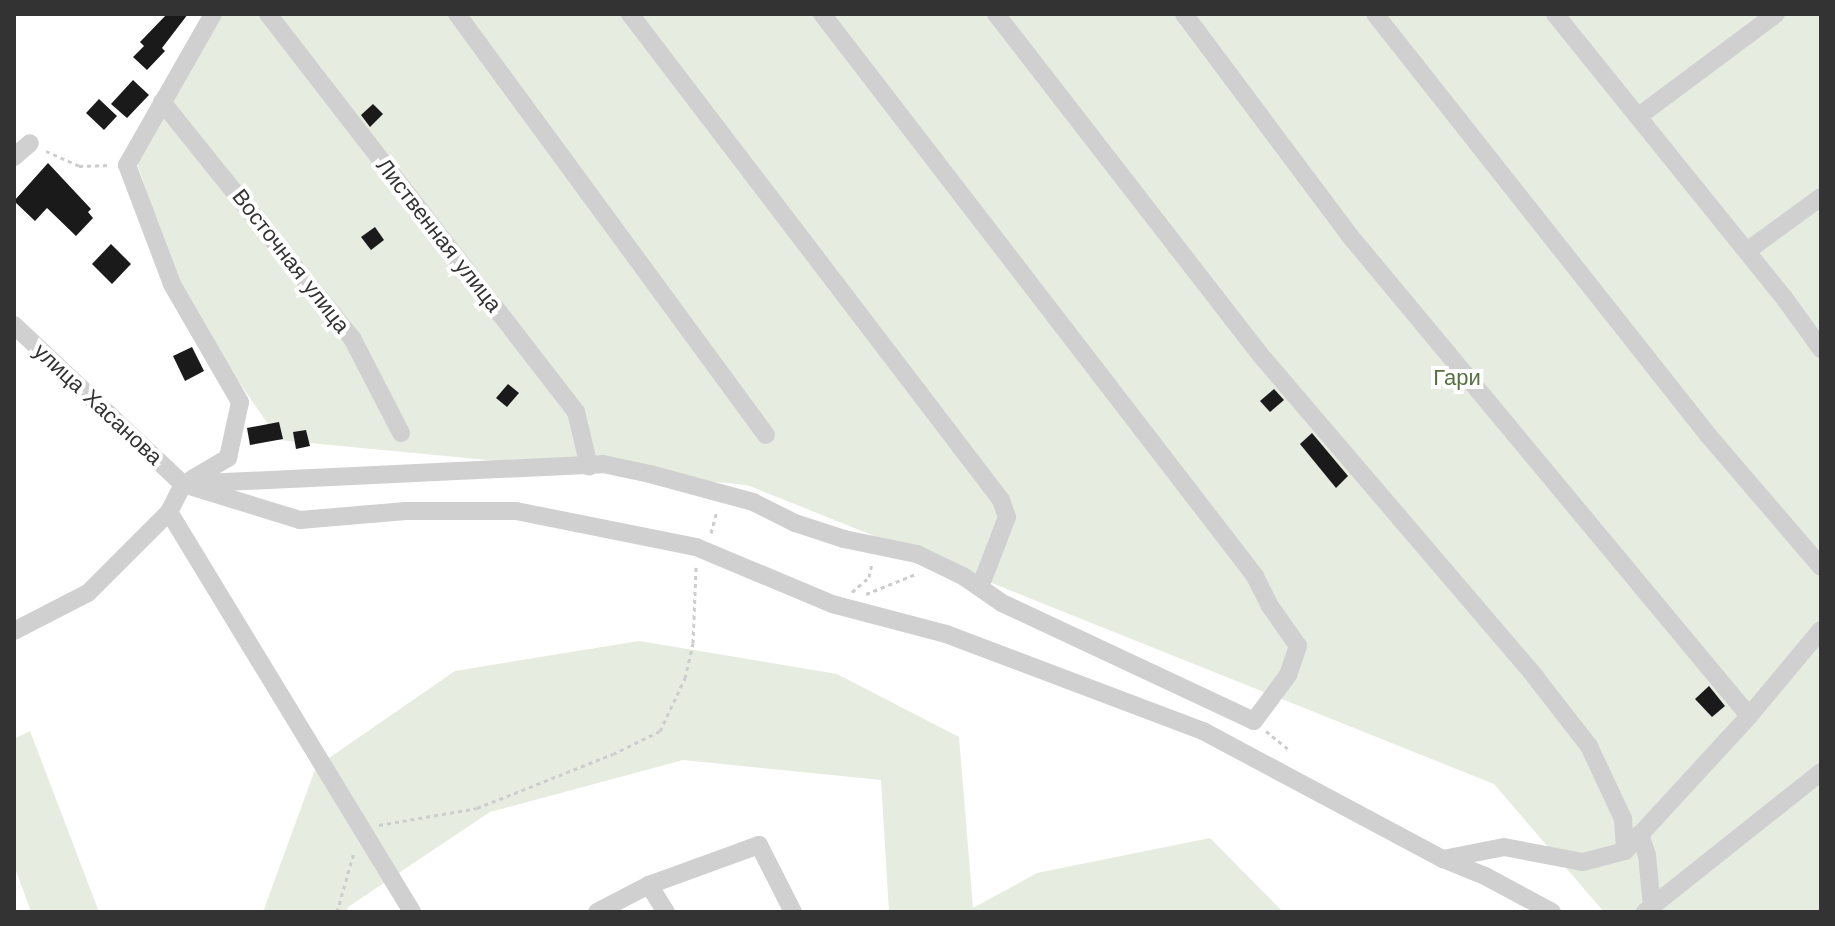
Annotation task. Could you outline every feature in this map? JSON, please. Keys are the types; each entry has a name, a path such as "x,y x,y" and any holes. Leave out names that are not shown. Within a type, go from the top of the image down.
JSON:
{"street":[{"path":"14,631 88,593 169,512 183,484 228,458 240,402 172,284 127,165 213,14"},
{"name":"Лиственная улица","path":"268,14 576,412 589,466"},
{"path":"457,14 766,435"},
{"path":"630,14 1001,500 1007,517 982,582"},
{"path":"183,484 603,464 650,474 753,502 795,523 859,542 917,554 963,576 1002,603 1254,721 1288,675 1298,646 1270,606 1255,576 822,14"},
{"path":"996,14 1264,359 1536,678 1589,746 1623,819 1625,851"},
{"path":"1184,14 1350,236 1749,716"},
{"path":"1375,14 1708,435 1821,567"},
{"path":"1555,14 1747,251 1821,349"},
{"path":"1639,116 1776,14"},
{"name":"Восточная улица","path":"162,102 352,338 401,433"},
{"path":"14,157 30,143"},
{"path":"1747,251 1821,197"},
{"name":"улица Хасанова","path":"14,325 183,484"},
{"path":"183,484 300,520 406,511 516,511 701,550 838,605 946,634 1203,731 1443,859 1485,876 1552,912"},
{"path":"169,512 412,912"},
{"path":"1443,859 1504,847 1583,862 1625,851 1749,716 1821,630"},
{"path":"1648,909 1821,772"},
{"path":"1640,834 1647,855 1648,909"},
{"path":"597,912 649,885 759,845 793,912"},
{"path":"649,885 666,912"}],"path":[{"path":"30,143 79,166 127,165"},
{"path":"337,912 360,829 477,808 613,754 660,731 685,678 693,643 701,550 721,494"},
{"path":"838,605 869,577 873,557 859,542"},
{"path":"838,605 940,565"},
{"path":"1254,721 1288,749"}],"green space":[{"name":"Гари","path":"223,14 1821,14 1821,912 1604,912 1494,784 747,485 279,440 183,301 137,163"},
{"path":"639,641 837,674 959,737 973,908 1037,873 1210,838 1283,912 889,912 881,780 683,760 490,812 348,907 347,912 263,912 316,767 455,671"},
{"path":"30,731 99,912 31,912 14,865 14,739"}],"building":[{"path":"167,14 188,14 162,48 165,51 147,70 133,57 144,46 140,42"},
{"path":"133,80 149,95 127,118 111,104"},
{"path":"99,99 117,116 104,130 86,113"},
{"path":"373,104 383,114 370,127 361,115"},
{"path":"48,163 91,209 88,212 93,218 76,236 47,208 35,221 14,201"},
{"path":"375,227 384,240 371,250 361,237"},
{"path":"111,244 131,264 112,284 92,264"},
{"path":"192,347 204,371 185,381 173,356"},
{"path":"508,384 519,393 507,407 496,398"},
{"path":"1274,389 1284,400 1270,412 1260,401"},
{"path":"279,422 283,439 250,445 247,428"},
{"path":"306,430 310,446 296,449 293,432"},
{"path":"1312,433 1348,476 1336,488 1300,444"},
{"path":"1709,686 1725,706 1712,717 1695,699"}]}
